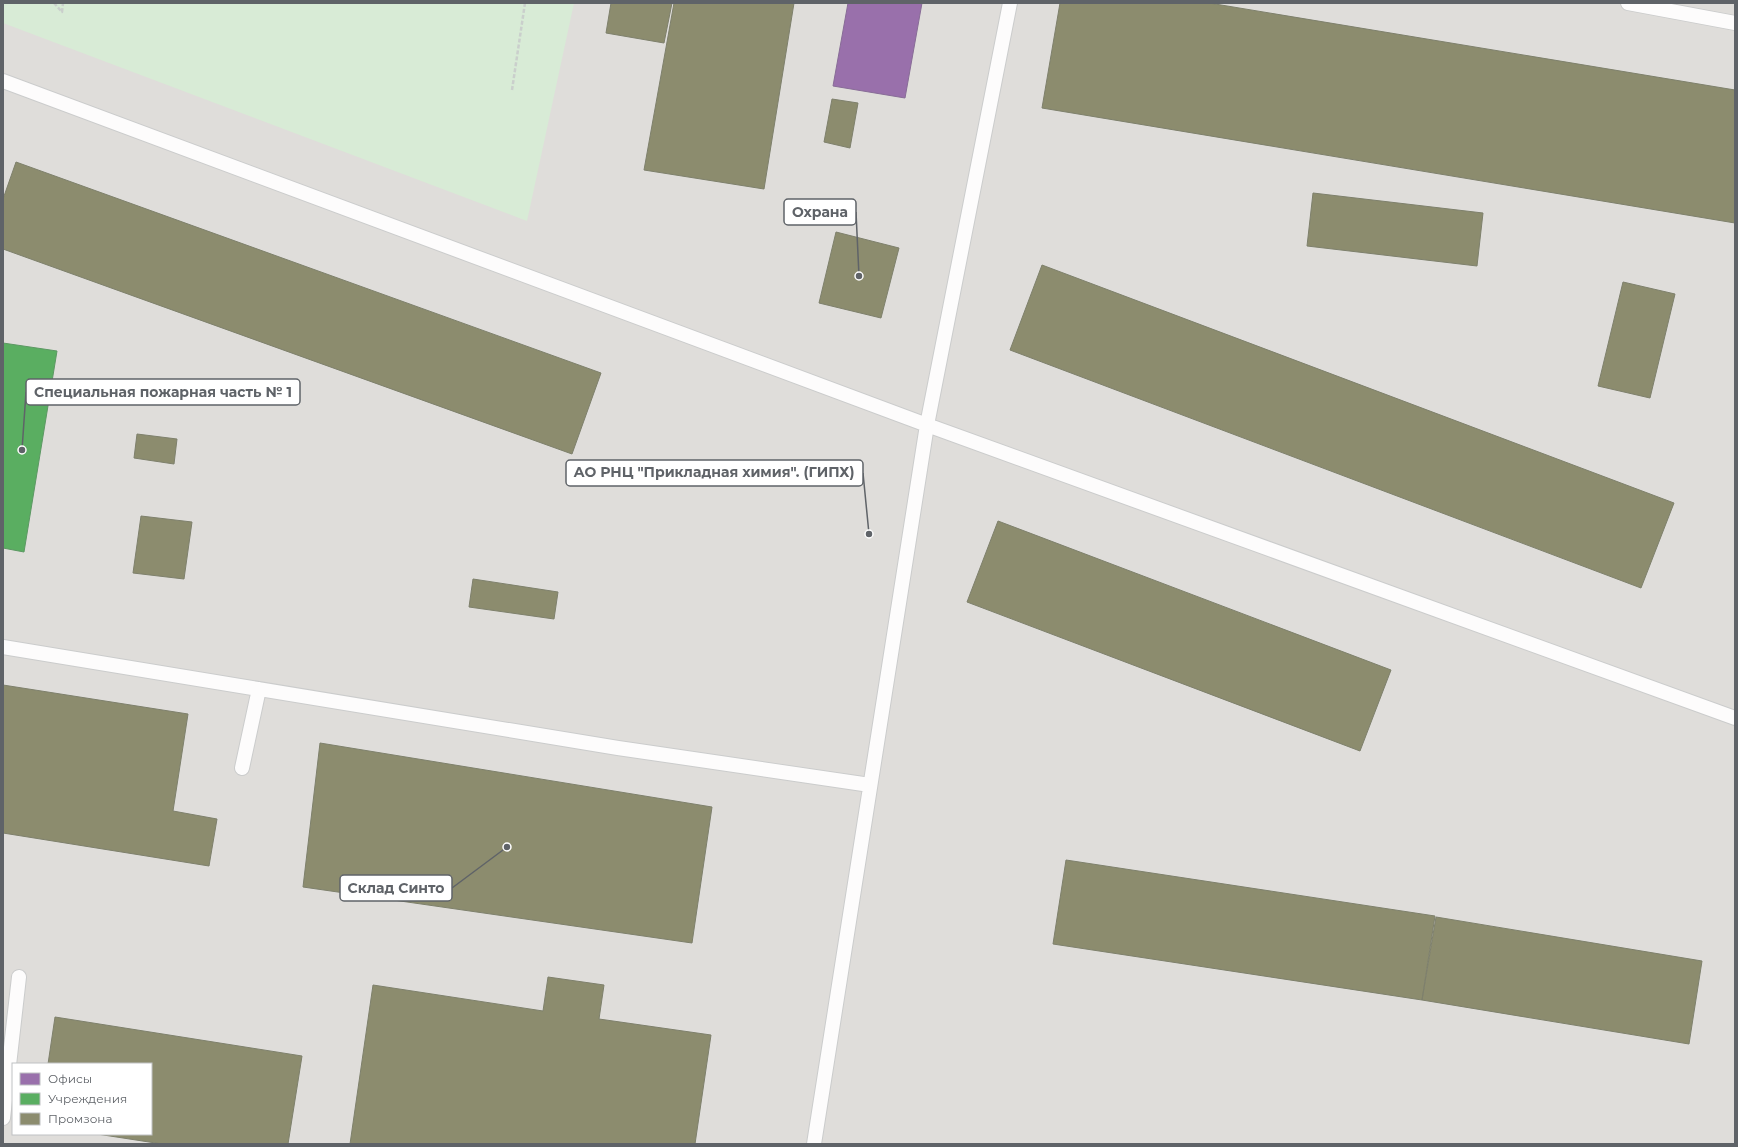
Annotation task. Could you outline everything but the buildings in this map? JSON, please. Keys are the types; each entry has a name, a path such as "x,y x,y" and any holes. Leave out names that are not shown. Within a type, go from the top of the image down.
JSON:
{"lane":[{"path":"814,1144 927,425 1010,3"},
{"path":"1628,3 1735,22"},
{"path":"3,81 927,425 1735,718"},
{"path":"3,647 618,748 870,785"},
{"path":"242,768 259,689"},
{"path":"3,1118 19,977"}],"path":[{"path":"54,3 62,12 63,3"},
{"path":"512,90 525,3"}],"shaded area":[{"path":"3,3 1735,3 1735,1144 3,1144"}],"green space":[{"path":"3,3 574,3 527,221 3,23"}],"place":[{"name":"Охрана","path":"859,276"},
{"name":"Специальная пожарная часть № 1","path":"22,450"},
{"name":"АО РНЦ \"Прикладная химия\". (ГИПХ)","path":"869,534"},
{"name":"Склад Синто","path":"507,847"}]}
